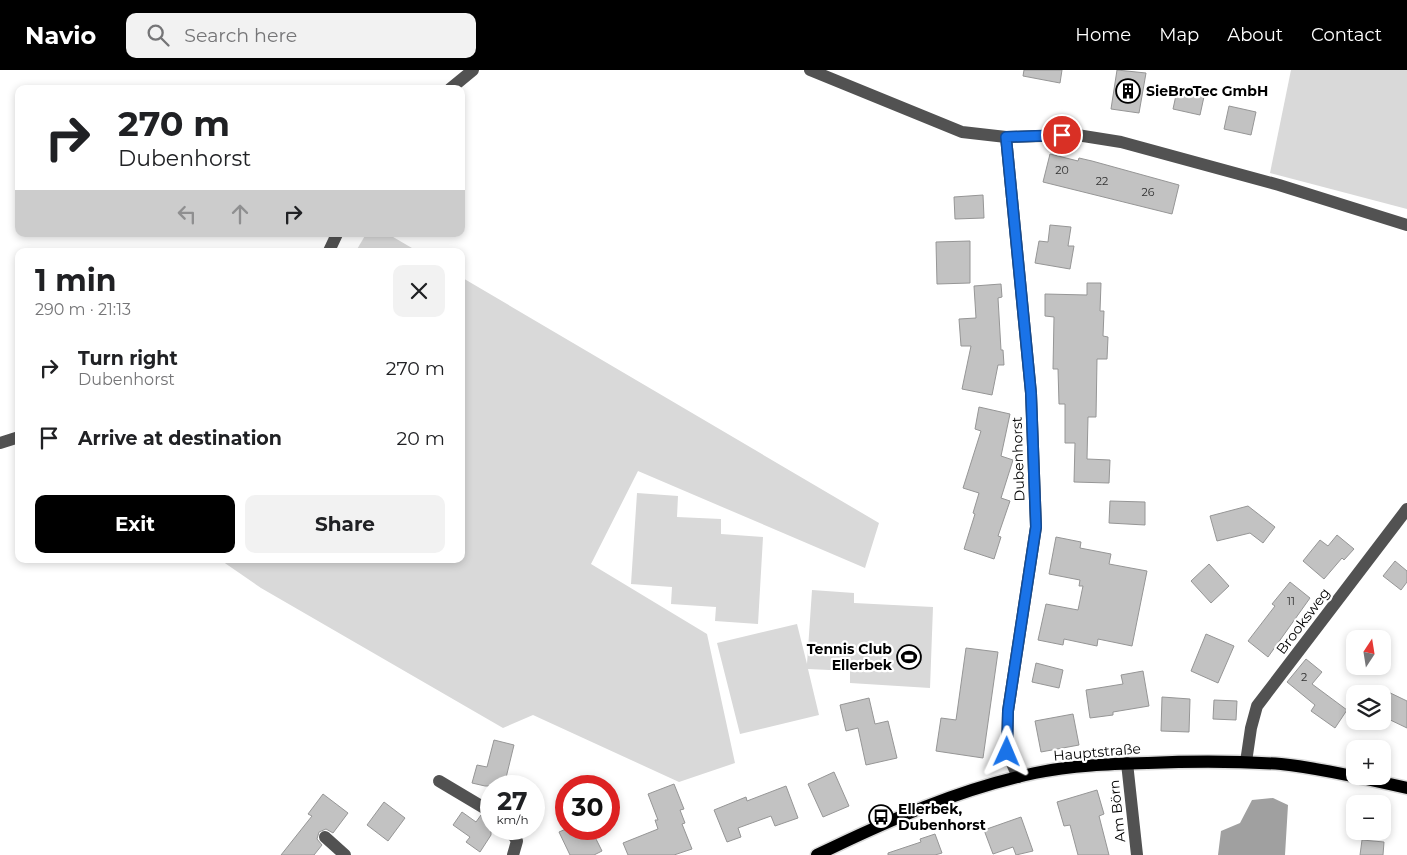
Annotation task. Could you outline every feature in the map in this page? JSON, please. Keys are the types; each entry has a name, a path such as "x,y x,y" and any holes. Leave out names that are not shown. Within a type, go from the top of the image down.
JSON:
{"main road":[{"name":"Hauptstraße","path":"816,855 930,804 1018,777 1075,767 1127,763 1246,762 1292,766 1407,788"}],"street":[{"path":"455,85 473,70"},
{"path":"810,70 962,132 1006,137 1077,135 1121,142 1278,185 1407,225"},
{"name":"Dubenhorst","path":"1006,137 1031,393 1036,527 1008,711 1007,752 1018,777"},
{"path":"0,444 15,438"},
{"name":"Brooksweg","path":"1246,762 1251,728 1257,706 1407,509"},
{"name":"Am Börn","path":"1127,763 1137,855"},
{"path":"439,780 480,805"},
{"path":"325,837 345,855"},
{"path":"512,855 515,840"}],"shaded area":[{"path":"1291,70 1407,70 1407,209 1270,173"},
{"path":"364,237 393,237 412,248 358,248"},
{"path":"465,279 879,523 865,568 638,471 591,564 707,634 735,763 679,782 533,715 503,728 261,588 225,563 465,563"},
{"path":"637,493 678,496 677,517 721,519 721,534 763,537 758,624 715,621 716,607 671,604 672,587 631,584"},
{"path":"812,590 854,593 854,603 933,607 930,688 850,683 850,671 808,669 819,715 740,734 717,643 797,624 807,664"},
{"path":"1273,798 1288,805 1285,855 1218,855 1221,831 1240,823 1252,800"}],"building":[{"path":"1024,70 1062,70 1060,83 1023,76"},
{"name":"SieBroTec GmbH","path":"1117,70 1146,73 1139,113 1111,109"},
{"path":"1178,86 1205,92 1200,115 1173,109"},
{"path":"1229,106 1256,112 1251,135 1224,129"},
{"path":"1050,154 1078,161 1079,158 1092,161 1179,185 1172,214 1043,182"},
{"path":"983,195 984,218 955,219 954,197"},
{"path":"1050,225 1071,227 1068,246 1074,246 1070,269 1035,263 1039,241 1048,242"},
{"path":"970,241 970,283 937,284 936,242"},
{"path":"1087,283 1101,283 1100,311 1104,311 1103,336 1108,337 1107,359 1097,359 1096,417 1088,417 1087,459 1110,460 1109,483 1074,482 1075,443 1065,443 1065,404 1059,404 1058,369 1053,369 1054,317 1045,316 1045,294 1087,295"},
{"path":"1001,284 1002,297 998,298 1001,350 1003,350 1004,365 998,365 992,395 962,389 971,346 961,346 959,319 976,318 974,286"},
{"path":"979,407 1010,414 1001,456 1013,460 1001,498 1010,501 998,536 1001,537 994,559 964,549 975,514 973,513 979,493 963,488 981,431 975,429"},
{"path":"1110,501 1145,502 1145,525 1109,523"},
{"path":"1248,506 1275,527 1263,543 1250,533 1217,541 1210,516"},
{"path":"1337,535 1354,549 1344,560 1342,558 1324,579 1303,561 1320,540 1328,546"},
{"path":"1056,537 1081,542 1080,548 1111,554 1109,564 1147,571 1132,646 1098,639 1097,646 1064,639 1063,645 1038,640 1046,604 1078,610 1083,586 1079,586 1080,580 1049,574"},
{"path":"1395,561 1407,571 1407,582 1401,590 1383,576"},
{"path":"1209,564 1229,586 1211,603 1191,581"},
{"path":"1290,582 1310,598 1268,657 1248,641 1275,606 1272,604"},
{"path":"1206,634 1234,646 1218,683 1191,671"},
{"path":"966,648 998,652 983,758 936,751 941,718 956,720"},
{"path":"1306,659 1322,672 1312,684 1346,709 1335,728 1311,711 1315,705 1287,682"},
{"path":"1036,663 1063,670 1059,688 1032,682"},
{"path":"1143,671 1149,706 1113,712 1113,715 1090,718 1086,690 1123,684 1121,675"},
{"path":"1391,693 1407,701 1407,728 1391,720"},
{"path":"1162,697 1190,699 1189,732 1161,731"},
{"path":"869,698 875,724 888,721 897,758 866,765 858,728 846,731 840,705"},
{"path":"1214,700 1237,701 1236,720 1213,719"},
{"path":"1073,714 1079,745 1041,752 1035,721"},
{"path":"494,740 514,745 507,775 480,775 480,785 472,783 477,765 487,767"},
{"path":"834,772 849,806 823,817 808,784"},
{"path":"674,784 684,809 680,810 685,823 682,824 692,849 674,855 628,855 623,843 658,829 655,820 658,820 648,794"},
{"path":"786,786 798,818 775,826 771,816 738,828 741,837 727,842 714,810 746,797 747,801"},
{"path":"1097,790 1104,814 1099,816 1109,855 1078,855 1070,825 1064,826 1057,802"},
{"path":"323,794 348,813 333,833 326,829 319,832 317,839 322,845 314,855 281,855 312,816 308,814"},
{"path":"384,802 405,818 388,841 367,825"},
{"path":"462,812 476,822 480,816 480,840 488,840 480,852 466,842 470,837 453,825"},
{"path":"1021,817 1033,851 1016,855 1013,847 993,854 984,830"},
{"path":"935,834 942,853 935,855 888,855 888,853 921,842 920,839"},
{"path":"563,840 596,840 602,851 594,855 570,855"},
{"path":"1362,840 1384,842 1383,855 1360,855"}],"place":[{"name":"SieBroTec GmbH","path":"1128,91"},
{"name":"Tennis Club Ellerbek","path":"909,657"},
{"name":"Ellerbek, Dubenhorst","path":"881,817"}],"route":[{"path":"1007,752 1008,711 1036,527 1031,393 1006,137 1062,135"}]}
